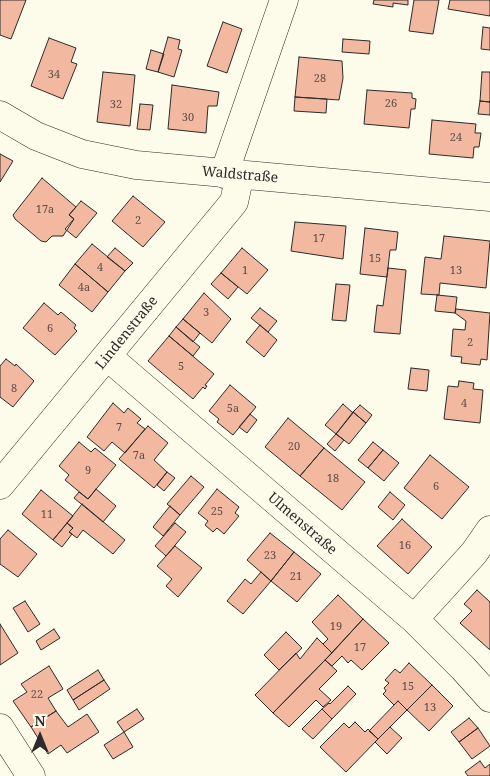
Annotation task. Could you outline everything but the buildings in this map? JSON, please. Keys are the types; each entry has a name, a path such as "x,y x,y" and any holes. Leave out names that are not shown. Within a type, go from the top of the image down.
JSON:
{"street":[{"name":"Lindenstraße","path":"0,485 108,357 234,202 232,174 284,0"},
{"name":"Waldstraße","path":"0,115 36,136 82,154 136,165 490,197"},
{"name":"Ulmenstraße","path":"108,357 414,618 490,698"},
{"path":"414,618 474,553 490,530"},
{"path":"0,728 31,776"}]}
